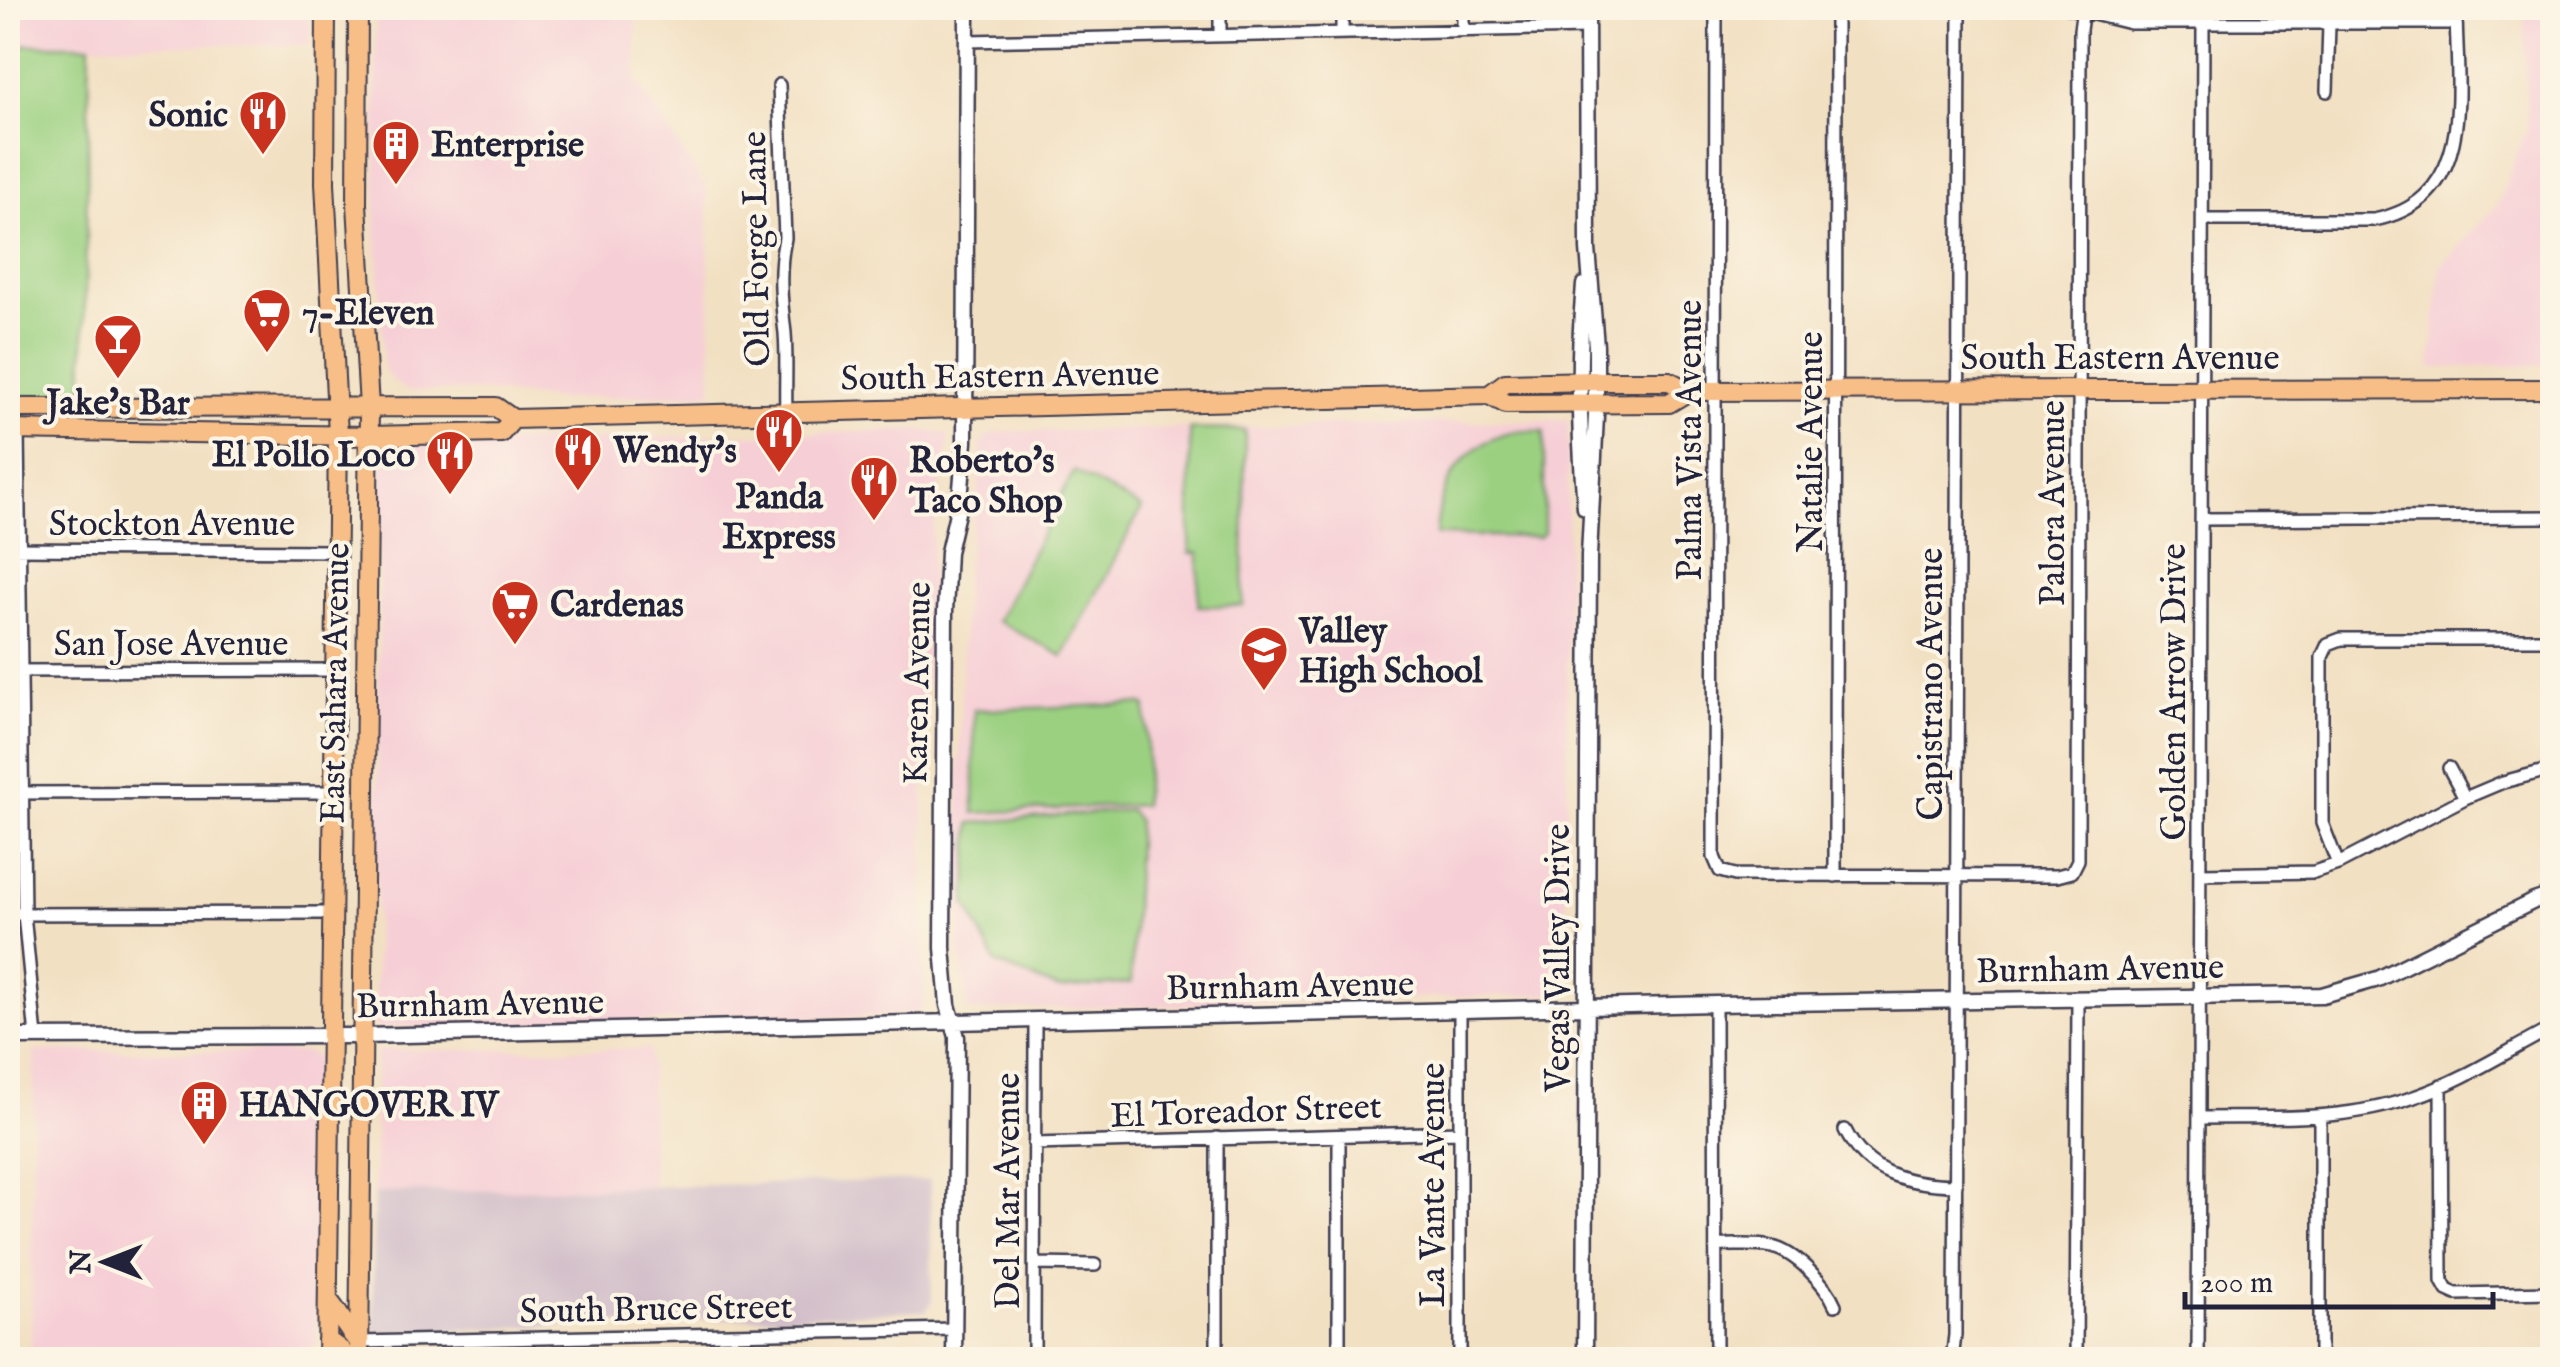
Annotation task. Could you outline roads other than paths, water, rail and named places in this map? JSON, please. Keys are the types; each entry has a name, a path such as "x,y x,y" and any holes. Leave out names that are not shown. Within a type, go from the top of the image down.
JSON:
{"main road":[{"name":"East Sahara Avenue","path":"326,8 325,206 338,435 327,1350"},
{"name":"East Sahara Avenue","path":"358,8 357,206 369,408 359,1351"},
{"path":"325,123 356,132"},
{"name":"South Eastern Avenue","path":"1488,395 1504,383 1587,381 1668,381 1688,391 2552,389"},
{"name":"South Eastern Avenue","path":"8,408 496,407 513,420 1488,395 1506,404 1669,402 1688,391"},
{"path":"12,430 23,422 89,418 98,407"},
{"name":"South Eastern Avenue","path":"12,430 368,436 501,433 513,420"},
{"path":"334,735 366,735"},
{"path":"328,1300 359,1351"},
{"path":"327,1350 342,1350 344,1360"}],"street":[{"name":"Karen Avenue","path":"954,1360 957,1037 943,948 945,612 948,552 960,500 965,408 968,8"},
{"path":"1220,8 1220,35"},
{"path":"1342,8 1342,32"},
{"path":"1463,8 1464,30"},
{"name":"Vegas Valley Drive","path":"1586,1360 1587,381 1578,346 1588,250 1587,8"},
{"name":"Palma Vista Avenue","path":"1716,8 1714,857 1720,871 1735,875 1836,876"},
{"name":"Natalie Avenue","path":"1836,8 1836,876"},
{"name":"Capistrano Avenue","path":"1952,1360 1956,1336 1960,8"},
{"path":"2203,220 2374,220 2412,207 2443,176 2451,158 2457,124 2456,8"},
{"path":"2078,9 2130,23 2456,24"},
{"name":"Palora Avenue","path":"1957,876 2057,876 2072,872 2078,860 2078,9"},
{"path":"2327,91 2329,24"},
{"name":"Golden Arrow Drive","path":"2198,1360 2203,25"},
{"path":"967,40 1587,28"},
{"name":"Old Forge Lane","path":"780,85 784,238 780,313 786,412"},
{"path":"12,430 14,671 23,792 24,914 36,1037"},
{"path":"2202,519 2552,517"},
{"name":"Stockton Avenue","path":"13,549 336,551"},
{"path":"2338,864 2322,823 2322,657 2328,644 2340,639 2552,639"},
{"name":"San Jose Avenue","path":"14,671 335,670"},
{"path":"2449,768 2465,798"},
{"path":"2200,874 2297,874 2338,864 2465,798 2503,782 2552,769"},
{"path":"8,793 333,792"},
{"path":"1836,876 1957,876"},
{"name":"Burnham Avenue","path":"8,1037 363,1036 1716,1004 2322,995 2378,979 2552,895"},
{"path":"8,914 332,913"},
{"path":"2076,1360 2078,999"},
{"path":"1716,1004 1716,1360"},
{"name":"La Vante Avenue","path":"1460,1011 1460,1360"},
{"name":"Del Mar Avenue","path":"1034,1360 1035,1022"},
{"path":"2199,1118 2320,1116 2369,1110 2415,1097 2552,1028"},
{"path":"2441,1085 2441,1268 2447,1290 2456,1294 2552,1292"},
{"path":"2320,1116 2320,1360"},
{"path":"1845,1130 1853,1146 1874,1167 1890,1176 1956,1186"},
{"name":"El Toreador Street","path":"1034,1144 1460,1132"},
{"path":"1339,1136 1339,1360"},
{"path":"1217,1138 1217,1360"},
{"path":"1716,1245 1772,1246 1790,1255 1829,1289 1834,1305"},
{"path":"1035,1264 1095,1265"},
{"name":"South Bruce Street","path":"359,1351 954,1329"}],"place":[{"name":"Sonic","path":"263,156"},
{"name":"Enterprise","path":"396,186"},
{"name":"7-Eleven","path":"267,354"},
{"name":"Jake's Bar","path":"118,380"},
{"name":"Panda Express","path":"779,474"},
{"name":"Wendy's","path":"578,492"},
{"name":"El Pollo Loco","path":"450,496"},
{"name":"Roberto's Taco Shop","path":"874,522"},
{"name":"Cardenas","path":"515,646"},
{"name":"Valley High School","path":"1264,692"},
{"name":"HANGOVER IV","path":"204,1146"}]}
